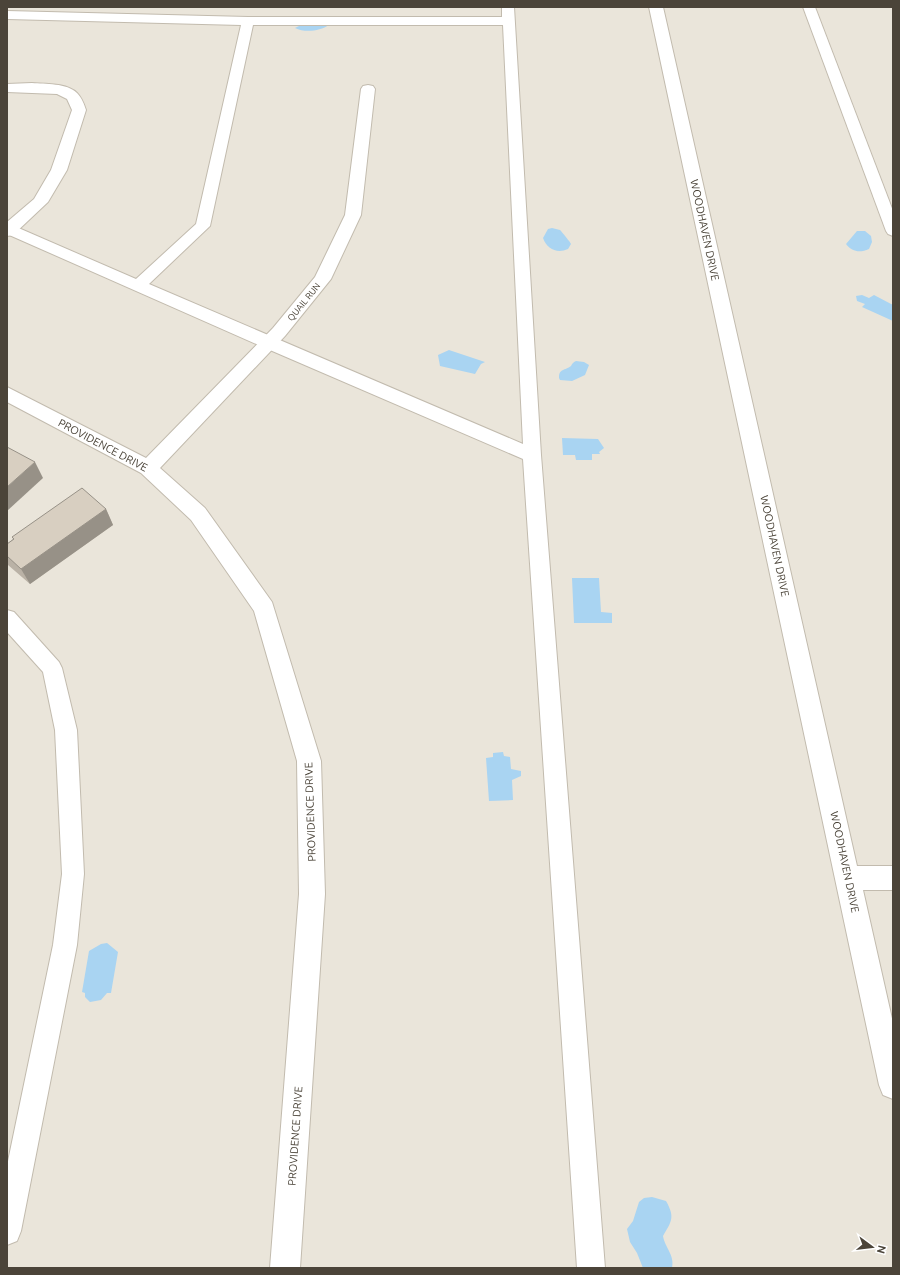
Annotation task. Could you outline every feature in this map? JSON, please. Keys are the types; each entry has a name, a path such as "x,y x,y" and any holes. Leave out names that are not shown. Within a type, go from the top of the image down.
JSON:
{"street":[{"name":"WOODHAVEN DRIVE","path":"656,7 893,1085"},
{"path":"7,88 42,88 65,92 72,97 79,110 59,170 40,202 8,229"},
{"name":"QUAIL RUN","path":"148,468 269,343 322,279 353,215 368,89"},
{"name":"PROVIDENCE DRIVE","path":"7,394 148,468 198,514 264,608 309,761 312,894 285,1268"},
{"path":"848,878 893,878"}],"lane":[{"path":"809,7 893,231"},
{"path":"7,14 248,21 508,14 532,455 591,1268"},
{"path":"138,286 203,226 248,21"},
{"path":"8,229 269,343 532,455"},
{"path":"7,618 52,668 66,730 73,874 65,945 7,1231"}],"shaded area":[{"path":"7,7 893,7 893,1268 7,1268"}],"water":[{"path":"303,24 329,25 312,31 299,30 295,28"},
{"path":"552,228 560,230 571,244 568,249 556,251 547,245 543,238 548,229"},
{"path":"857,231 865,231 871,236 872,242 869,249 856,251 851,249 846,244"},
{"path":"862,295 869,298 874,295 893,305 893,321 862,307 865,304 857,301 856,296"},
{"path":"449,350 485,362 481,364 475,374 440,366 438,355"},
{"path":"573,362 584,362 589,365 585,375 572,381 560,380 559,375 561,371 569,368"},
{"path":"562,438 598,439 604,448 599,452 600,454 592,454 592,460 576,460 575,455 563,455"},
{"path":"572,578 599,578 601,612 612,613 612,623 574,623"},
{"path":"503,752 504,756 510,757 511,769 521,771 521,776 512,780 513,800 489,801 486,758 493,757 493,753"},
{"path":"107,943 118,952 111,993 107,993 101,1000 90,1002 85,997 85,993 82,992 89,951 101,944"},
{"path":"652,1197 666,1201 671,1211 670,1223 663,1236 671,1255 673,1263 672,1268 643,1268 637,1253 630,1242 627,1229 633,1221 639,1202 644,1198"}],"building":[{"path":"7,447 35,462 7,487"},
{"path":"82,488 106,509 21,569 7,556 7,544 14,539 12,537"}]}
